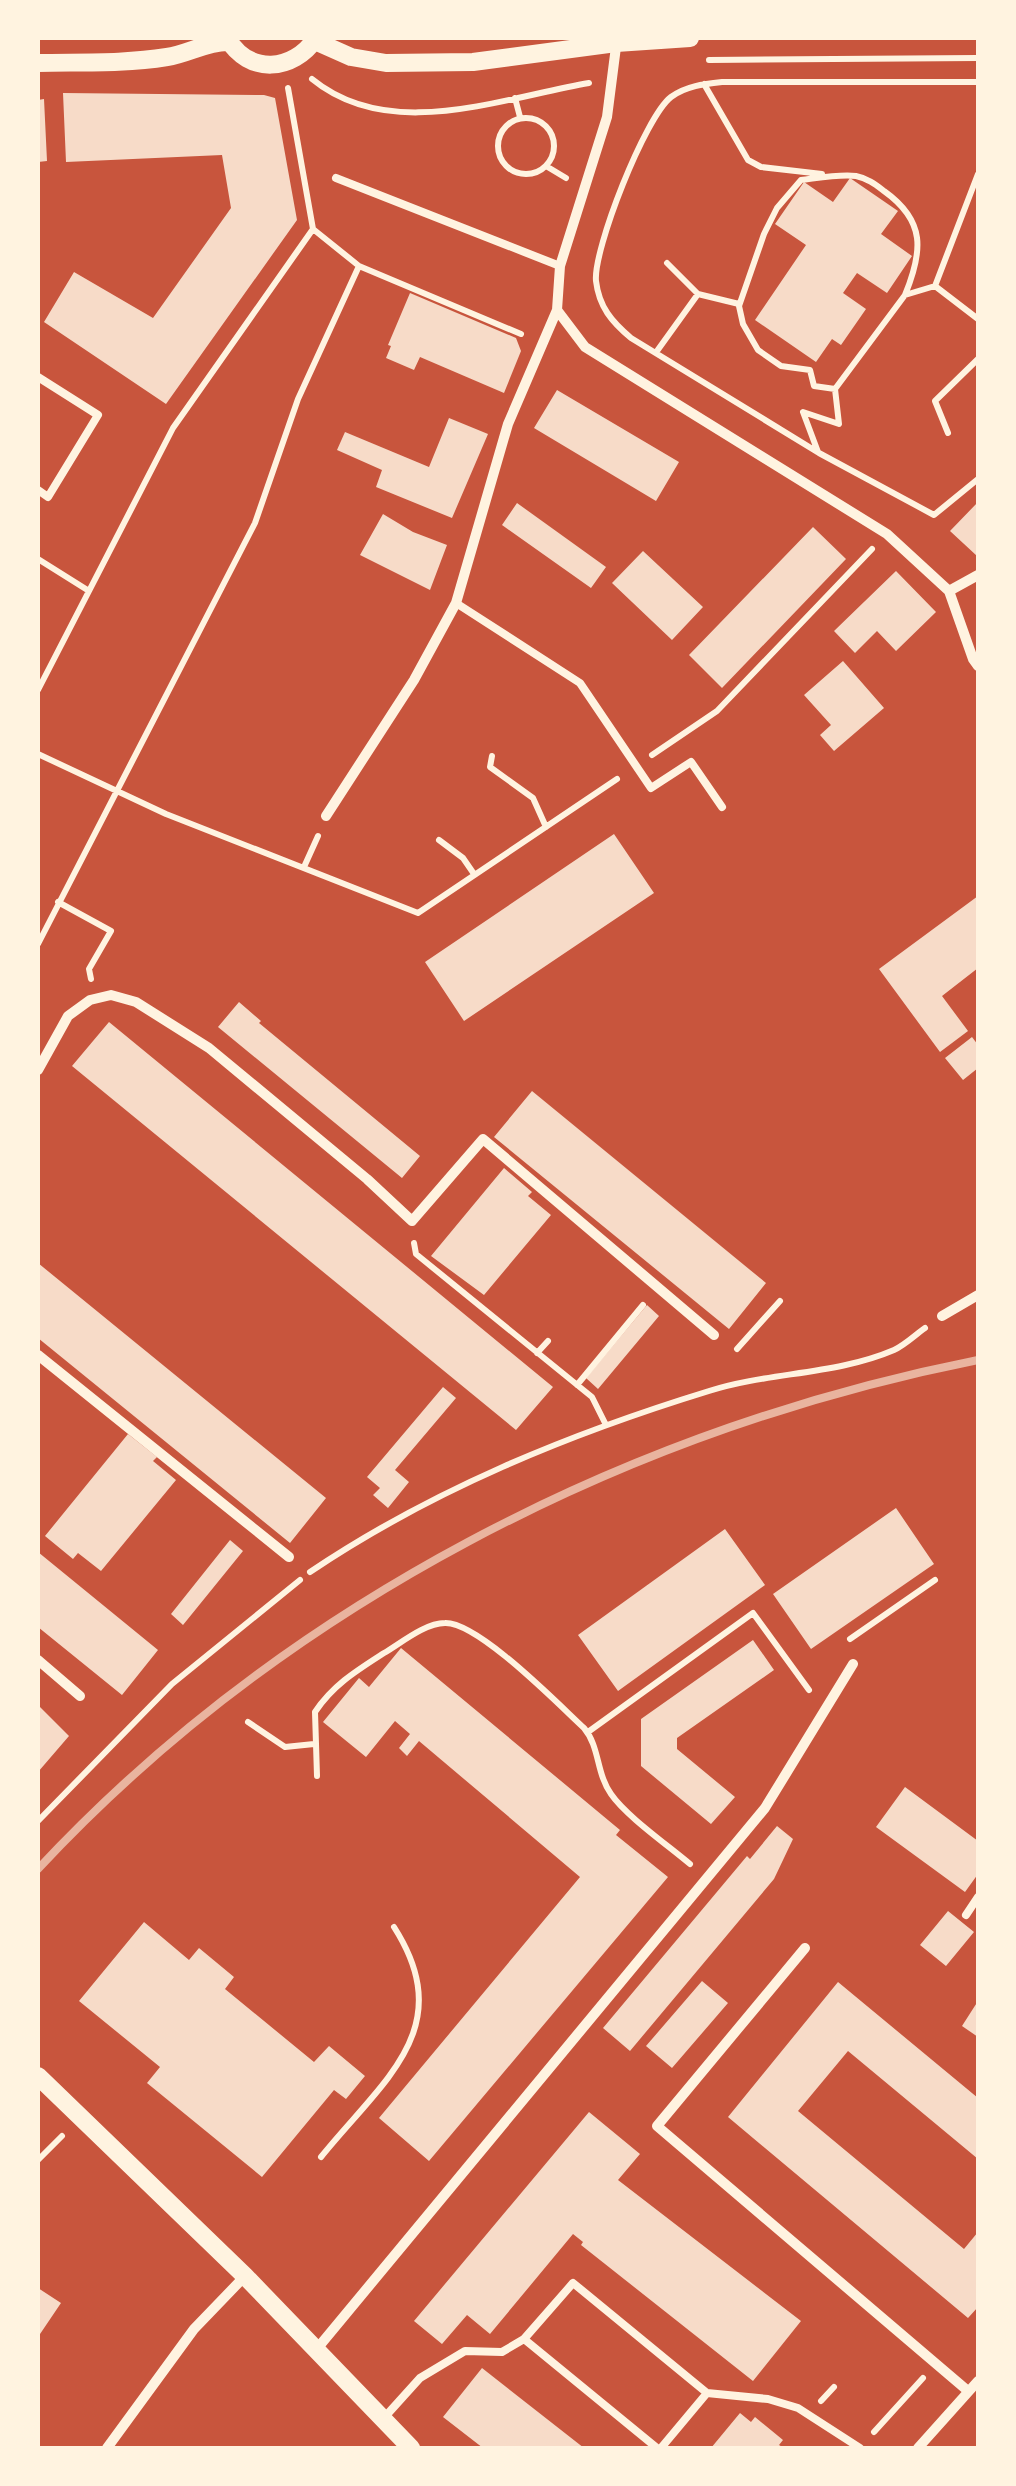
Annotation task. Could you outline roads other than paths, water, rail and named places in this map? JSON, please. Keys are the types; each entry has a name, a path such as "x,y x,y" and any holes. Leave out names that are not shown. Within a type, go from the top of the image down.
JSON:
{"street":[{"path":"38,63 143,61 182,55 228,40 239,54 253,62 292,67 315,39 351,57 386,63 473,62 617,40 690,38"},
{"path":"326,816 414,680 456,603 508,424 557,310 560,266 607,118 617,40"},
{"path":"557,310 586,347 887,534 949,590 972,659 978,666"},
{"path":"949,590 978,575"},
{"path":"38,1070 68,1016 95,998 111,996 136,1002 209,1048 412,1221 483,1140 714,1334"},
{"path":"942,1316 978,1295"},
{"path":"38,1355 289,1557"},
{"path":"38,1660 80,1696"},
{"path":"315,2351 765,1808 853,1664"},
{"path":"805,1948 657,2126 968,2391"},
{"path":"38,2076 245,2276 411,2448"},
{"path":"107,2448 194,2328 245,2276"},
{"path":"918,2448 978,2381"}],"lane":[{"path":"336,178 560,266"},
{"path":"38,378 98,415 48,497 38,490"},
{"path":"456,603 580,683 652,788 691,762 722,806"},
{"path":"966,1916 978,1897"},
{"path":"383,2419 420,2378 465,2350 502,2352 524,2339 573,2282 708,2393 798,2408 860,2448"},
{"path":"524,2339 659,2448 708,2393"}],"railway":[{"path":"38,1869 135,1774 239,1688 351,1610 468,1542 591,1482 717,1432 847,1391 978,1360"}]}
